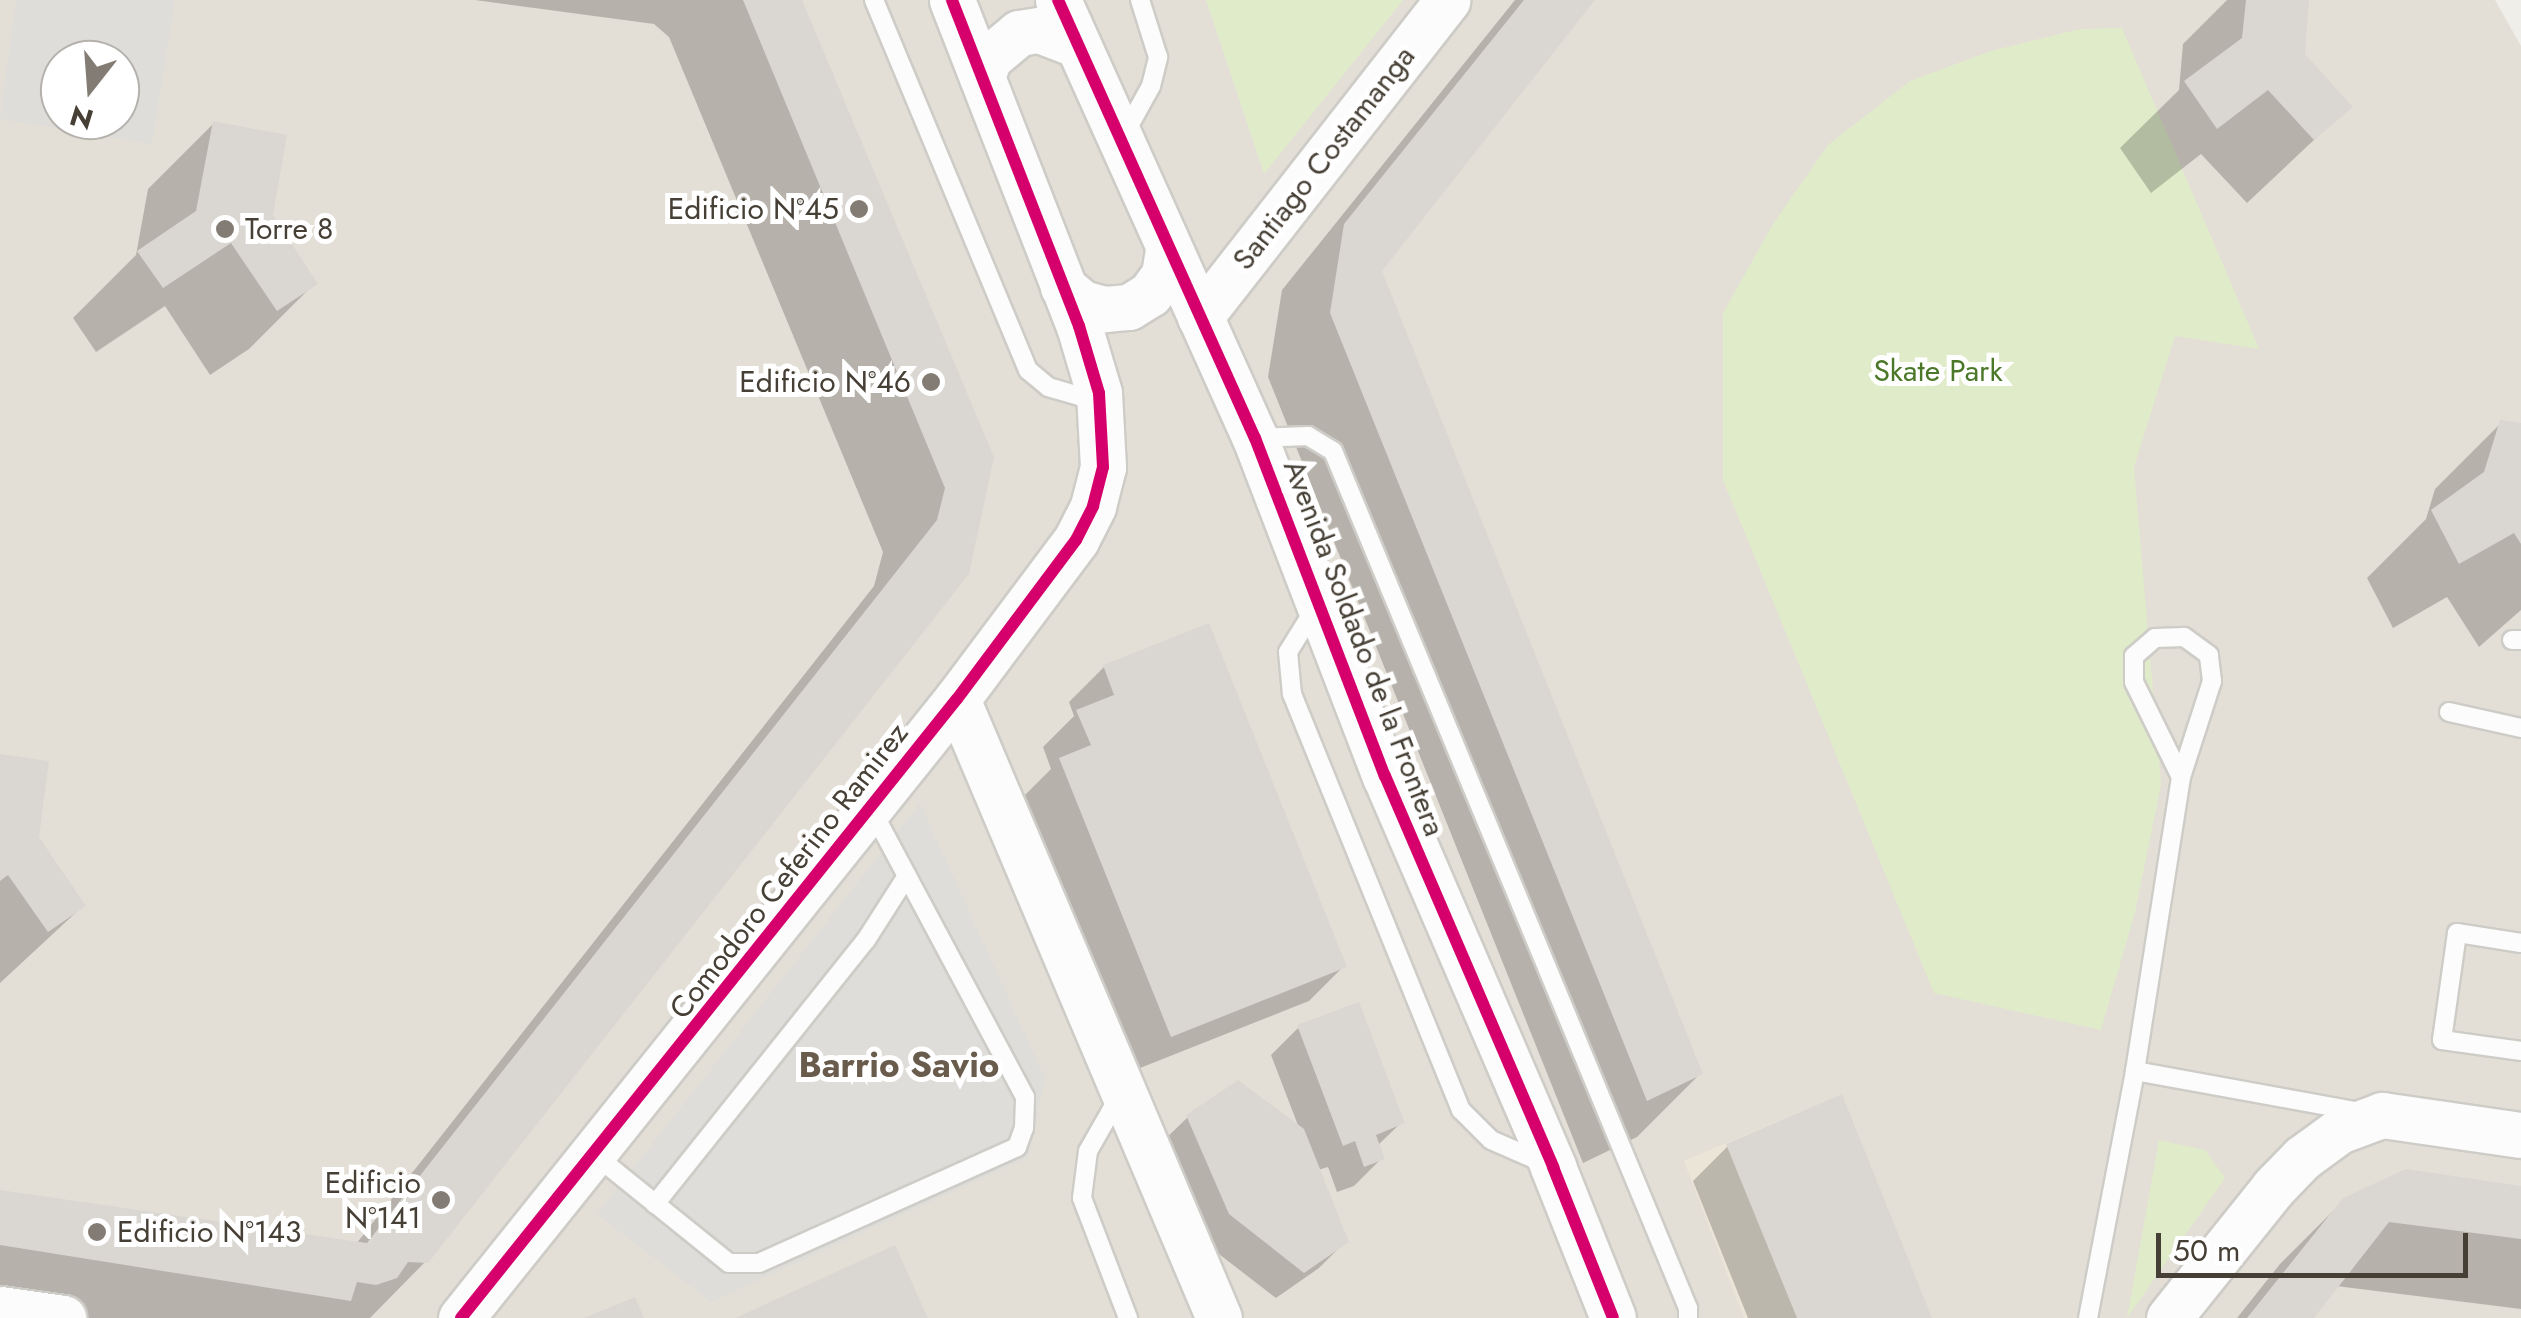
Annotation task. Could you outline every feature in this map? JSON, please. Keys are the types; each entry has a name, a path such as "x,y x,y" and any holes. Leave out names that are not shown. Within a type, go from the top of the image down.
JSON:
{"street":[{"path":"952,0 1064,287 1102,411"},
{"name":"Avenida Soldado de la Frontera","path":"1058,0 1119,144 1255,438 1385,776 1554,1167 1613,1318"},
{"name":"Santiago Costamanga","path":"1200,317 1448,0"},
{"path":"982,77 989,58 1019,33 1049,32 1076,44"},
{"path":"1064,287 1082,303 1105,310 1129,307 1150,294 1164,274 1168,252"},
{"name":"Comodoro Ceferino Ramirez","path":"462,1318 957,700 1076,540 1093,506 1104,467 1102,411"},
{"path":"957,700 1219,1318"},
{"path":"2169,1318 2302,1158 2339,1130 2382,1116 2521,1135"},
{"path":"0,1310 59,1318"}],"lane":[{"path":"874,0 1028,370 1048,388 1079,396 1102,411"},
{"path":"1119,144 1151,86 1158,58 1140,0"},
{"path":"1255,438 1308,436 1333,452 1688,1308 1688,1318"},
{"path":"1318,602 1288,652 1292,694 1461,1110 1492,1140 1554,1167"},
{"path":"2088,1318 2135,1071 2181,776 2212,681 2209,655 2184,637 2156,638 2134,656 2134,682 2181,776"},
{"path":"2449,712 2521,728"},
{"path":"595,1155 729,1263 759,1263 1017,1147 1024,1128 1025,1097 871,808"},
{"path":"655,1204 866,940 907,876"},
{"path":"2521,943 2457,933 2442,1040 2521,1051"},
{"path":"2135,1071 2382,1116"},
{"path":"1122,1090 1088,1151 1082,1198 1128,1318"}],"shaded area":[{"path":"0,0 2495,0 2521,46 2521,1318 0,1318"},
{"path":"16,0 175,0 152,144 128,140 140,140 140,40 40,40 40,126 0,119"},
{"path":"920,803 1045,1078 1029,1157 711,1302 597,1214"},
{"path":"1842,1094 1931,1318 1744,1318 1684,1161"}],"green space":[{"path":"1206,0 1403,0 1264,174"},
{"name":"Skate Park","path":"2122,28 2259,349 2175,336 2134,467 2161,785 2135,912 2101,1030 1934,993 1723,480 1723,313 1773,224 1828,145 1910,81 1991,51 2080,29"},
{"path":"2159,1140 2205,1150 2225,1178 2127,1318"}],"building":[{"path":"743,0 802,0 994,457 969,574 428,1263 408,1262 397,1278 376,1285 357,1282 351,1301 0,1245 0,1190 367,1243 937,520 945,488"},
{"path":"1524,0 1595,0 1382,271 1703,1074 1647,1101 1330,313 1344,224"},
{"path":"2246,0 2309,0 2305,54 2353,107 2314,140 2268,90 2217,129 2184,81 2242,38"},
{"name":"Torre 8","path":"213,121 287,135 273,215 318,284 277,311 231,243 163,288 137,251 196,211"},
{"path":"2500,420 2521,423 2521,544 2514,533 2459,564 2431,510 2484,472"},
{"path":"1209,623 1347,967 1171,1037 1059,758 1091,745 1076,710 1114,695 1103,665"},
{"path":"0,754 49,761 39,837 86,906 48,932 8,875 0,881"},
{"path":"1359,1002 1405,1123 1376,1135 1385,1159 1364,1167 1355,1141 1343,1146 1297,1025"},
{"path":"1238,1080 1304,1129 1349,1242 1304,1273 1229,1214 1186,1115"},
{"path":"1842,1094 1932,1318 1797,1318 1726,1144"},
{"path":"2406,1169 2521,1186 2521,1239 2389,1222 2314,1318 2247,1318 2343,1198"},
{"path":"895,1245 928,1318 735,1318"},
{"path":"635,1297 644,1318 584,1318"}],"cycle path":[{"path":"461,1318 957,699 1076,540 1093,506 1103,467 1099,393 1079,326 952,0"},
{"path":"1058,0 1255,438 1385,776 1553,1167 1613,1318"}],"place":[{"name":"Edificio N°45","path":"859,209"},
{"name":"Torre 8","path":"225,229"},
{"name":"Edificio N°46","path":"931,382"},
{"name":"Edificio N°141","path":"441,1200"},
{"name":"Edificio N°143","path":"97,1232"}],"district":[{"name":"Barrio Savio","path":"899,1065"}]}
